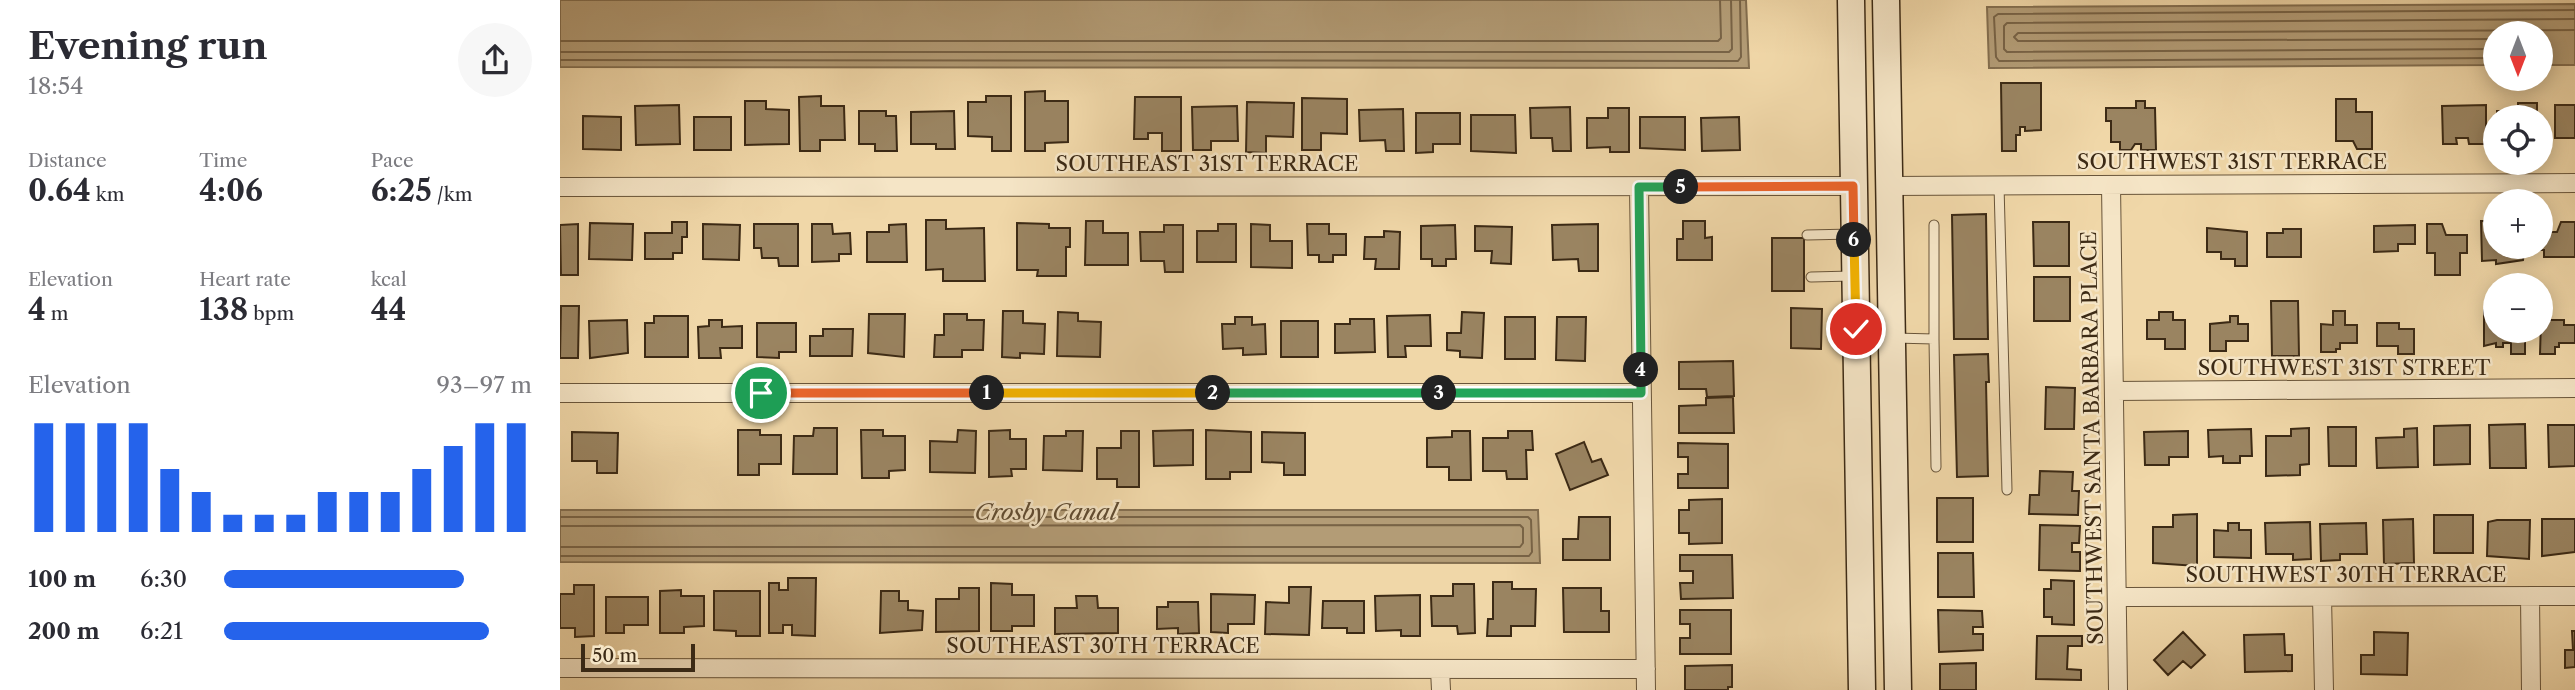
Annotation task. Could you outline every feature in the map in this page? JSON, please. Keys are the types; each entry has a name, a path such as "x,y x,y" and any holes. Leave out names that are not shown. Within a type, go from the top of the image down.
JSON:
{"main road":[{"path":"1851,0 1861,690"},
{"path":"1886,0 1898,690"}],"street":[{"name":"SOUTHWEST 31ST TERRACE","path":"1889,186 2575,183"},
{"name":"SOUTHWEST SANTA BARBARA PLACE","path":"2111,185 2118,690"},
{"name":"SOUTHEAST 31ST TERRACE","path":"560,187 1853,186"},
{"path":"1639,187 1646,690"},
{"name":"SOUTHWEST 31ST STREET","path":"2113,391 2575,388"},
{"path":"560,393 1641,393"},
{"path":"2530,596 2531,690"},
{"name":"SOUTHWEST 30TH TERRACE","path":"2117,597 2575,596"},
{"path":"2322,597 2324,690"},
{"name":"SOUTHEAST 30TH TERRACE","path":"560,668 1646,669"},
{"path":"1440,669 1441,690"}],"lane":[{"path":"1999,185 2007,490"},
{"path":"1934,225 1936,467"},
{"path":"1807,235 1854,234"},
{"path":"1811,276 1854,276"},
{"path":"1892,338 1934,339"}],"water":[{"path":"560,0 1746,0 1749,68 560,67"},
{"path":"2575,4 2575,65 2553,65 2553,21 2483,21 2483,65 1989,68 1987,7"},
{"name":"Crosby Canal","path":"560,510 1538,510 1540,563 560,562"}],"building":[{"path":"2001,83 2041,83 2041,130 2025,131 2025,127 2020,127 2020,135 2016,135 2016,151 2002,151"},
{"path":"1045,91 1045,101 1068,101 1068,142 1045,143 1045,151 1025,151 1025,92"},
{"path":"821,96 821,106 844,106 845,140 820,140 820,151 800,151 799,97"},
{"path":"986,96 1011,96 1011,151 992,151 992,137 968,136 968,102 986,102"},
{"path":"1135,97 1181,97 1181,151 1162,151 1162,133 1148,133 1148,139 1134,139"},
{"path":"1302,98 1347,99 1347,134 1321,133 1321,150 1302,150"},
{"path":"2336,99 2356,99 2356,112 2372,112 2372,149 2357,149 2353,141 2336,141"},
{"path":"745,101 766,101 766,109 789,110 789,144 745,145"},
{"path":"2136,101 2145,101 2145,108 2155,108 2156,150 2141,150 2141,144 2135,144 2131,150 2120,150 2120,142 2111,142 2111,121 2106,121 2106,108 2136,108"},
{"path":"1247,102 1294,103 1293,137 1266,136 1266,153 1246,152"},
{"path":"2518,103 2537,103 2537,105"},
{"path":"679,105 680,144 636,145 635,106"},
{"path":"2483,105 2483,144 2469,144 2468,138 2456,138 2457,144 2443,144 2442,106"},
{"path":"2555,105 2575,105 2575,138 2555,138"},
{"path":"1237,106 1238,141 1211,141 1211,150 1193,150 1192,107"},
{"path":"1570,107 1571,151 1553,151 1552,138 1531,138 1530,108"},
{"path":"1608,108 1629,108 1629,152 1610,152 1610,147 1587,148 1587,118 1608,118"},
{"path":"1403,109 1404,151 1386,151 1385,140 1360,141 1359,110"},
{"path":"859,111 886,111 886,116 896,116 897,151 875,151 875,144 859,144"},
{"path":"954,111 955,149 936,149 936,144 911,144 911,112"},
{"path":"1416,113 1460,113 1460,144 1433,144 1433,152 1416,153"},
{"path":"1471,115 1515,115 1516,153 1471,151"},
{"path":"583,116 621,117 621,150 583,149"},
{"path":"694,117 731,117 731,150 694,150"},
{"path":"1640,117 1685,117 1685,150 1640,148"},
{"path":"1739,117 1740,150 1702,151 1701,118"},
{"path":"1986,214 1988,339 1954,339 1952,215"},
{"path":"926,220 946,220 946,229 984,228 985,281 943,281 943,269 926,270"},
{"path":"1086,221 1103,221 1103,233 1128,233 1128,265 1085,265"},
{"path":"1683,221 1705,221 1705,238 1712,237 1712,260 1677,260 1677,239 1683,239"},
{"path":"2481,221 2483,259 2523,259 2496,264 2496,260 2482,261"},
{"path":"672,222 687,222 687,237 682,237 682,253 673,253 673,259 645,259 645,233 672,233"},
{"path":"2033,222 2069,222 2069,266 2034,266"},
{"path":"2561,222 2575,222 2575,257 2553,257 2553,232 2557,232"},
{"path":"590,223 633,224 632,260 589,259"},
{"path":"1017,223 1070,228 1070,247 1066,247 1066,276 1037,276 1038,270 1017,270"},
{"path":"578,224 578,275 561,275 560,225"},
{"path":"703,224 740,225 739,260 703,259"},
{"path":"754,224 798,224 798,266 779,266 778,258 762,258 761,248 754,248"},
{"path":"812,224 832,224 833,234 850,233 851,254 839,254 839,261 812,262"},
{"path":"906,224 907,262 867,262 867,232 889,232 889,225"},
{"path":"1218,224 1236,224 1236,262 1197,262 1197,231 1218,231"},
{"path":"1251,224 1270,225 1270,241 1292,241 1292,268 1251,267"},
{"path":"1307,224 1329,224 1329,234 1346,234 1346,255 1333,255 1333,262 1319,262 1319,255 1308,255"},
{"path":"1598,224 1598,271 1579,271 1578,259 1553,260 1552,225"},
{"path":"2427,224 2442,224 2446,235 2467,235 2467,253 2460,253 2460,275 2435,275 2435,253 2427,253"},
{"path":"1164,225 1183,225 1183,272 1165,272 1164,261 1141,261 1140,232 1164,232"},
{"path":"1455,225 1456,259 1446,259 1446,266 1432,266 1432,259 1421,259 1421,226"},
{"path":"2415,225 2415,244 2398,244 2398,251 2374,252 2374,226"},
{"path":"1475,226 1512,227 1511,264 1491,263 1492,251 1475,251"},
{"path":"2207,228 2247,232 2247,266 2235,266 2235,259 2221,259 2221,252 2207,252"},
{"path":"2283,229 2301,229 2301,257 2267,257 2267,233 2283,233"},
{"path":"1384,231 1400,232 1399,269 1375,269 1376,259 1364,259 1365,237 1384,237"},
{"path":"1772,238 1804,238 1804,291 1772,291"},
{"path":"2034,277 2070,277 2070,321 2034,321"},
{"path":"2271,301 2298,301 2299,356 2272,356"},
{"path":"561,306 579,306 578,358 560,358"},
{"path":"1791,308 1822,309 1821,349 1791,348"},
{"path":"1003,311 1023,311 1023,323 1045,324 1044,354 1020,353 1020,358 1002,357"},
{"path":"2333,311 2345,311 2345,325 2357,325 2357,343 2340,343 2340,349 2336,349 2336,352 2321,352 2321,324 2333,325"},
{"path":"1058,312 1078,313 1078,321 1101,322 1100,357 1057,356"},
{"path":"1462,312 1484,313 1482,358 1460,357 1460,351 1447,350 1447,333 1461,333"},
{"path":"2159,312 2173,312 2173,320 2185,320 2185,349 2165,349 2165,339 2147,339 2147,320 2159,320"},
{"path":"869,314 905,314 904,357 868,353"},
{"path":"944,314 967,314 967,320 984,320 983,350 962,350 962,357 934,357 935,335 944,335"},
{"path":"1430,315 1431,346 1405,346 1406,357 1388,357 1387,316"},
{"path":"654,316 688,316 688,357 645,357 645,323 654,323"},
{"path":"2230,316 2238,316 2238,324 2248,324 2248,341 2226,341 2226,351 2210,351 2210,324 2230,322"},
{"path":"1235,317 1252,317 1252,325 1265,324 1266,354 1243,355 1243,348 1223,349 1222,324 1235,324"},
{"path":"1505,317 1535,317 1535,359 1505,359"},
{"path":"1557,317 1586,317 1585,361 1556,360"},
{"path":"1350,319 1374,319 1375,352 1335,353 1335,324 1350,324"},
{"path":"627,320 628,353 590,358 589,321"},
{"path":"709,320 722,320 722,327 742,326 742,348 720,348 721,358 699,358 698,327 709,326"},
{"path":"2553,320 2564,320 2564,325 2575,325 2575,343 2559,343 2559,347 2555,347 2555,354 2540,354 2540,343 2553,343"},
{"path":"1281,321 1318,321 1318,357 1281,357"},
{"path":"757,323 796,323 796,352 779,352 779,358 757,357"},
{"path":"2377,323 2399,323 2399,329 2414,329 2414,354 2398,354 2398,346 2377,346"},
{"path":"823,329 853,329 852,356 810,356 810,336 823,336"},
{"path":"2511,343 2525,343 2525,354 2511,354"},
{"path":"1988,354 1988,476 1957,477 1954,355"},
{"path":"1733,361 1734,396 1707,397 1706,389 1679,389 1679,362"},
{"path":"2046,387 2075,388 2074,429 2045,429"},
{"path":"1733,397 1734,433 1679,433 1679,406 1706,405 1706,398"},
{"path":"2525,424 2526,468 2490,468 2489,425"},
{"path":"2470,425 2470,464 2434,465 2434,426"},
{"path":"2548,425 2575,425 2575,466 2549,467"},
{"path":"2328,427 2356,427 2356,466 2329,466"},
{"path":"814,428 837,428 837,474 793,474 794,436 813,436"},
{"path":"2309,428 2309,464 2300,465 2300,475 2266,476 2266,436 2291,436 2291,429"},
{"path":"2417,428 2418,467 2377,468 2376,438 2404,437 2404,429"},
{"path":"2251,429 2252,456 2240,456 2240,463 2223,463 2223,456 2209,457 2208,430"},
{"path":"738,430 760,430 760,435 781,435 781,464 759,464 759,475 738,475"},
{"path":"861,430 883,430 883,436 905,436 905,470 889,471 889,478 862,478"},
{"path":"958,430 976,431 975,473 930,472 930,441 957,442"},
{"path":"1010,430 1010,439 1026,439 1026,469 1011,469 1012,476 989,477 989,431"},
{"path":"1193,430 1193,465 1154,466 1153,431"},
{"path":"1206,430 1251,432 1251,472 1230,472 1230,479 1206,479"},
{"path":"1066,431 1083,431 1082,471 1043,470 1044,436 1066,436"},
{"path":"1121,431 1139,431 1139,487 1117,487 1117,479 1097,479 1097,448 1121,448"},
{"path":"1452,431 1470,431 1471,480 1449,480 1449,467 1427,467 1427,438 1452,437"},
{"path":"1508,431 1532,431 1533,450 1526,450 1527,479 1507,479 1506,471 1483,471 1483,438 1508,438"},
{"path":"2188,431 2188,457 2169,457 2169,465 2145,465 2144,432"},
{"path":"572,432 618,433 617,473 597,473 597,461 572,461"},
{"path":"1262,432 1305,433 1305,475 1284,475 1284,463 1262,462"},
{"path":"1584,442 1592,462 1601,459 1608,475 1570,490 1556,454"},
{"path":"1678,443 1728,444 1728,488 1678,488 1678,474 1688,474 1688,457 1678,457"},
{"path":"2040,471 2073,472 2072,491 2079,491 2078,515 2029,514 2030,495 2039,495"},
{"path":"1937,498 1973,498 1973,542 1937,542"},
{"path":"1722,499 1722,543 1689,544 1689,533 1679,533 1679,510 1689,510 1689,500"},
{"path":"2197,514 2197,566 2153,563 2153,527 2173,527 2173,515"},
{"path":"2434,515 2473,515 2473,553 2434,553"},
{"path":"1579,517 1610,517 1610,560 1563,560 1563,539 1578,539"},
{"path":"2413,519 2414,563 2384,564 2383,520"},
{"path":"2542,519 2575,519 2575,552 2542,556"},
{"path":"2530,520 2529,559 2487,556 2488,522"},
{"path":"2310,522 2311,559 2293,560 2293,554 2266,554 2265,523"},
{"path":"2228,523 2239,523 2239,530 2251,530 2251,558 2214,557 2214,530 2228,531"},
{"path":"2366,523 2367,554 2340,554 2340,560 2321,561 2320,524"},
{"path":"2040,525 2080,526 2079,543 2072,543 2072,552 2080,552 2080,571 2039,570"},
{"path":"1938,553 1973,553 1974,597 1938,597"},
{"path":"1680,555 1732,555 1733,598 1681,599 1680,583 1693,583 1693,571 1680,571"},
{"path":"788,578 816,578 815,636 792,635 792,625 783,625 783,633 769,633 769,583 779,583 779,590 788,590"},
{"path":"2051,580 2074,581 2074,625 2052,624 2052,617 2044,617 2044,589 2051,589"},
{"path":"1493,582 1512,582 1512,589 1536,589 1535,626 1511,626 1511,636 1487,636 1488,619 1493,619"},
{"path":"991,583 1012,584 1012,595 1034,595 1034,626 1012,626 1012,631 991,631"},
{"path":"1453,584 1474,584 1475,633 1458,634 1457,626 1432,626 1431,596 1453,596"},
{"path":"574,585 594,585 594,636 575,637 575,628 560,628 560,594 574,594"},
{"path":"1289,587 1311,587 1309,635 1265,634 1266,602 1289,603"},
{"path":"959,588 979,588 979,631 936,632 936,599 959,599"},
{"path":"1563,588 1601,588 1601,611 1609,611 1609,632 1564,632"},
{"path":"681,590 681,596 704,596 704,626 684,627 684,633 660,633 660,591"},
{"path":"714,591 760,591 760,636 736,636 736,631 714,630"},
{"path":"881,591 899,591 899,601 908,601 908,610 923,611 922,630 880,633"},
{"path":"1211,594 1255,595 1254,624 1228,624 1228,633 1211,632"},
{"path":"1420,595 1420,636 1401,636 1401,630 1376,631 1375,596"},
{"path":"1076,596 1097,596 1098,608 1118,608 1118,633 1055,634 1055,608 1077,608"},
{"path":"606,597 648,597 648,625 624,625 624,633 606,633"},
{"path":"1323,601 1364,601 1364,633 1347,633 1347,628 1322,628"},
{"path":"1168,602 1198,602 1199,633 1178,634 1178,628 1157,629 1157,607 1168,607"},
{"path":"1680,610 1731,610 1731,654 1680,654 1680,638 1690,638 1690,624 1680,624"},
{"path":"1938,610 1982,611 1983,627 1973,627 1973,634 1983,634 1983,650 1939,652"},
{"path":"2572,631 2575,631 2575,667 2565,668 2565,650 2573,650"},
{"path":"2183,632 2205,655 2191,668 2183,661 2168,675 2154,660"},
{"path":"2374,632 2408,633 2407,675 2361,674 2361,655 2374,655"},
{"path":"2284,634 2285,655 2292,655 2292,671 2245,672 2244,635"},
{"path":"2037,636 2082,636 2082,646 2068,646 2067,669 2081,670 2081,680 2036,679"},
{"path":"1976,663 1976,690 1940,690 1940,664"},
{"path":"1732,665 1732,687 1728,687 1728,690 1685,690 1685,666"}],"route":[{"path":"761,393 1641,393 1639,187 1853,186 1856,329"}]}
